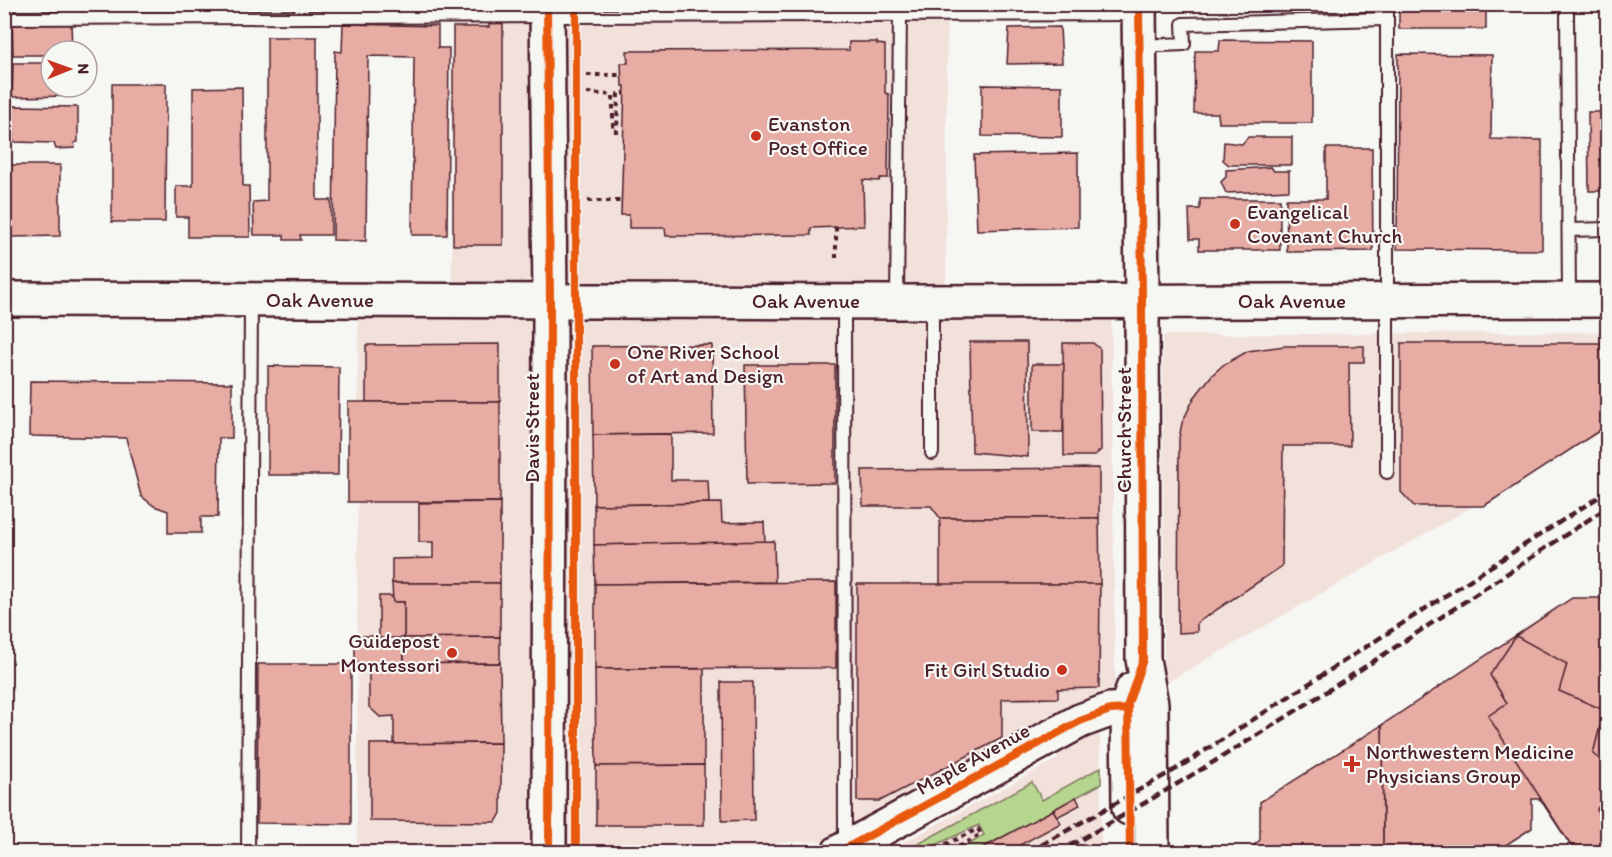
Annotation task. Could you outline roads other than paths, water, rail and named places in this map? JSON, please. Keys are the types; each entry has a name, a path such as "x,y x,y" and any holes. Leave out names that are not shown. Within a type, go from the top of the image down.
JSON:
{"street":[{"name":"Davis Street","path":"547,11 550,300 549,852"},
{"name":"Church Street","path":"1139,22 1143,659 1151,704 1152,852"},
{"name":"Oak Avenue","path":"4,299 897,302 1608,300"},
{"name":"Church Street","path":"1130,852 1128,704 1143,659"},
{"name":"Maple Avenue","path":"842,851 1080,721 1110,710 1128,709"}],"lane":[{"path":"1387,4 1387,472"},
{"path":"4,18 301,11 900,15 954,10 1079,10 1139,22 1184,44 1183,24 1387,19"},
{"path":"1567,13 1569,300"},
{"path":"897,302 900,15"},
{"path":"1569,230 1608,228"},
{"path":"248,852 251,300"},
{"path":"842,851 844,301"},
{"path":"932,302 932,453"}],"railway":[{"path":"1029,852 1178,768 1608,491"},
{"path":"1058,852 1268,729 1608,507"}],"place":[{"name":"Evanston Post Office","path":"756,136"},
{"name":"Evangelical Covenant Church","path":"1235,224"},
{"name":"One River School of Art and Design","path":"615,364"},
{"name":"Guidepost Montessori","path":"452,653"},
{"name":"Fit Girl Studio","path":"1062,670"},
{"name":"Northwestern Medicine Physicians Group","path":"1352,764"}]}
